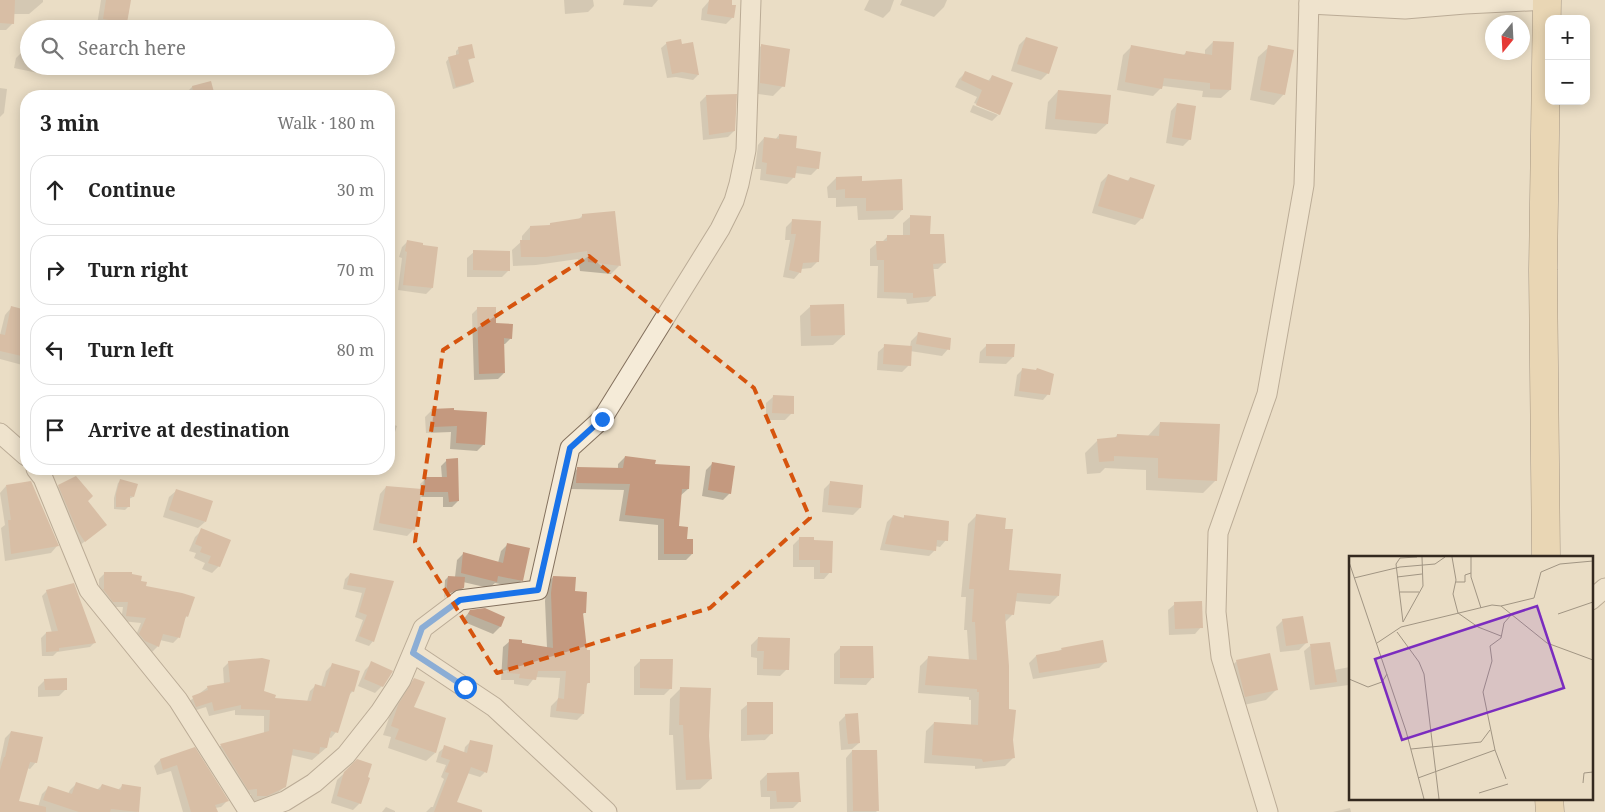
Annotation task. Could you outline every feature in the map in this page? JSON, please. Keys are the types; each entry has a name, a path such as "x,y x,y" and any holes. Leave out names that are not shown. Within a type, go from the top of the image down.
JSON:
{"main road":[{"path":"1546,556 1543,270 1547,0"}],"street":[{"path":"256,812 285,801 328,772 346,755 380,712 401,680 422,628 460,600 538,590 570,448 602,419 720,229 734,201 746,150 751,0"},
{"path":"1268,812 1221,657 1216,612 1218,533 1267,394 1304,185 1309,2 1405,9 1547,0"},
{"path":"0,433 20,451"},
{"path":"41,475 89,590 178,700 249,812"},
{"path":"1592,599 1605,588"},
{"path":"413,653 494,707 607,812"}],"highlighted area":[{"path":"589,256 754,388 810,518 710,608 497,673 415,542 443,350"}],"building":[{"path":"0,0 15,0 14,24 0,23"},
{"path":"106,0 131,0 128,20 103,19"},
{"path":"709,0 732,0 732,5 736,5 734,18 707,14"},
{"path":"1026,37 1058,47 1049,74 1017,64"},
{"path":"681,39 682,44 693,42 699,75 682,72 672,74 666,42"},
{"path":"1213,41 1234,42 1231,90 1210,89 1210,83 1164,78 1162,89 1125,82 1131,45 1185,55 1186,51 1212,55"},
{"path":"472,44 475,58 468,59 474,82 456,87 448,57 459,54 458,47"},
{"path":"761,44 790,49 785,87 760,83"},
{"path":"1268,45 1294,50 1285,95 1260,90"},
{"path":"965,71 990,81 992,75 1013,83 1000,115 976,105 982,90 961,80"},
{"path":"211,81 213,90 193,90 192,86"},
{"path":"1058,90 1111,95 1108,124 1055,119"},
{"path":"737,94 735,131 709,135 706,95"},
{"path":"1177,103 1196,106 1191,140 1172,137"},
{"path":"779,134 797,136 796,148 821,152 819,169 797,166 795,178 766,174 767,163 762,162 764,137 779,139"},
{"path":"1108,174 1129,181 1130,177 1155,185 1143,219 1098,206"},
{"path":"862,176 862,181 902,179 903,210 866,211 866,198 845,198 845,189 836,190 836,177"},
{"path":"615,211 621,266 588,262 587,251 546,257 521,257 520,240 530,240 530,226 550,225 550,223 582,218 582,214"},
{"path":"910,215 931,216 930,234 944,234 946,263 933,264 936,296 913,298 913,293 884,292 884,260 877,260 876,241 887,241 887,235 910,235"},
{"path":"792,219 821,221 819,262 803,263 801,273 789,270 796,234 791,234"},
{"path":"407,240 438,247 433,288 403,285"},
{"path":"473,250 510,251 510,271 473,270"},
{"path":"844,304 845,335 811,336 810,305"},
{"path":"11,306 20,308 20,356 0,351 0,334 5,335"},
{"path":"477,307 496,307 496,323 513,324 512,339 504,338 505,373 479,374"},
{"path":"918,332 951,338 950,350 916,344"},
{"path":"884,344 912,346 911,366 883,364"},
{"path":"986,344 1015,344 1014,357 986,356"},
{"path":"1022,368 1036,370 1037,368 1054,374 1050,395 1019,391"},
{"path":"773,395 794,396 794,414 772,413"},
{"path":"454,408 454,410 487,412 485,445 456,443 457,426 433,427 431,409"},
{"path":"1160,422 1220,424 1217,481 1158,478 1158,458 1114,456 1114,461 1099,462 1097,439 1117,437 1117,434 1159,436"},
{"path":"625,456 656,460 655,464 690,466 689,489 682,489 679,526 688,527 687,539 693,539 693,554 664,554 664,519 625,515 630,484 576,483 577,467 623,468"},
{"path":"458,458 459,501 449,502 448,492 425,492 425,477 447,477 446,459"},
{"path":"712,462 735,466 731,494 708,490"},
{"path":"76,476 93,496 88,501 107,525 85,542 77,530 58,485"},
{"path":"120,479 138,484 134,497 130,496 130,507 116,507 116,494"},
{"path":"31,481 59,546 11,554 8,520 11,520 6,485"},
{"path":"830,481 863,485 861,508 828,505"},
{"path":"386,486 422,489 415,530 379,523"},
{"path":"176,489 213,501 206,522 169,510"},
{"path":"976,514 1006,518 1005,529 1013,529 1009,570 1061,574 1059,596 1017,593 1014,615 1005,614 1009,666 1009,709 1016,710 1013,740 1015,758 983,762 982,759 932,755 934,722 978,725 979,692 977,692 977,689 925,685 928,656 977,660 975,622 972,622 974,589 969,589"},
{"path":"893,515 904,518 904,515 949,521 948,541 937,540 936,551 885,544"},
{"path":"201,528 231,540 220,567 208,563 211,556 200,552 202,547 195,544"},
{"path":"799,537 814,537 814,540 833,541 832,573 820,573 820,560 799,560"},
{"path":"507,543 530,548 523,581 498,576 497,582 461,573 463,552 503,563"},
{"path":"104,572 132,572 132,574 142,576 141,581 147,582 146,586 195,597 188,617 186,616 180,638 163,634 159,647 145,641 139,634 146,618 126,616 128,602 113,602 103,589"},
{"path":"350,573 394,581 374,642 359,636 367,615 359,612 366,588 347,585"},
{"path":"448,576 465,577 464,588 446,596"},
{"path":"553,576 576,577 575,591 587,592 586,613 583,613 587,650 590,650 590,683 587,683 584,714 556,711 558,698 564,699 566,671 538,671 536,680 519,678 520,674 507,673 509,639 522,640 522,643 553,648 551,593"},
{"path":"74,583 96,643 59,648 59,651 46,652 46,632 58,631 46,590"},
{"path":"1202,601 1203,628 1175,629 1174,602"},
{"path":"485,608 505,617 501,627 468,614 470,610"},
{"path":"1303,616 1308,643 1286,646 1282,619"},
{"path":"758,637 790,638 789,670 763,669 764,651 757,651"},
{"path":"1103,640 1107,662 1039,673 1036,655"},
{"path":"1330,642 1337,682 1315,685 1310,644"},
{"path":"840,646 873,646 874,678 840,678"},
{"path":"1270,653 1278,690 1245,697 1236,660"},
{"path":"262,658 270,660 264,691 276,695 275,698 311,701 315,684 325,687 332,663 360,671 354,692 351,691 338,733 331,731 327,748 320,747 319,754 293,749 286,787 267,796 257,796 257,789 248,790 220,744 269,731 270,710 241,709 241,705 214,711 212,702 196,707 192,696 208,690 207,686 230,682 228,661"},
{"path":"640,659 673,659 672,689 640,688"},
{"path":"371,661 393,671 383,687 364,679"},
{"path":"67,678 67,690 45,690 44,679"},
{"path":"414,678 425,682 414,707 446,718 436,753 395,739 399,729 391,726 398,705"},
{"path":"680,687 711,688 709,736 712,779 686,780 683,725 679,725"},
{"path":"747,702 773,702 773,734 747,735"},
{"path":"858,713 860,743 848,744 845,714"},
{"path":"11,731 43,737 37,763 30,762 19,801 46,807 46,812 0,812 0,770"},
{"path":"470,740 493,745 490,761 487,773 471,767 457,802 482,810 482,812 434,812 449,773 445,772 450,760 441,757 444,745 467,753"},
{"path":"195,747 229,801 215,805 218,812 191,812 177,765 163,770 160,759"},
{"path":"852,750 877,750 879,811 853,811"},
{"path":"357,759 372,764 368,777 370,778 361,804 337,796 344,772"},
{"path":"799,772 801,802 777,802 776,791 767,791 767,773"},
{"path":"76,782 100,790 102,784 121,790 122,784 141,787 139,812 111,809 110,812 79,812 43,800 48,786 72,794"}],"route":[{"path":"465,687 413,653 422,628 460,600 538,590 570,448 602,419"}]}
